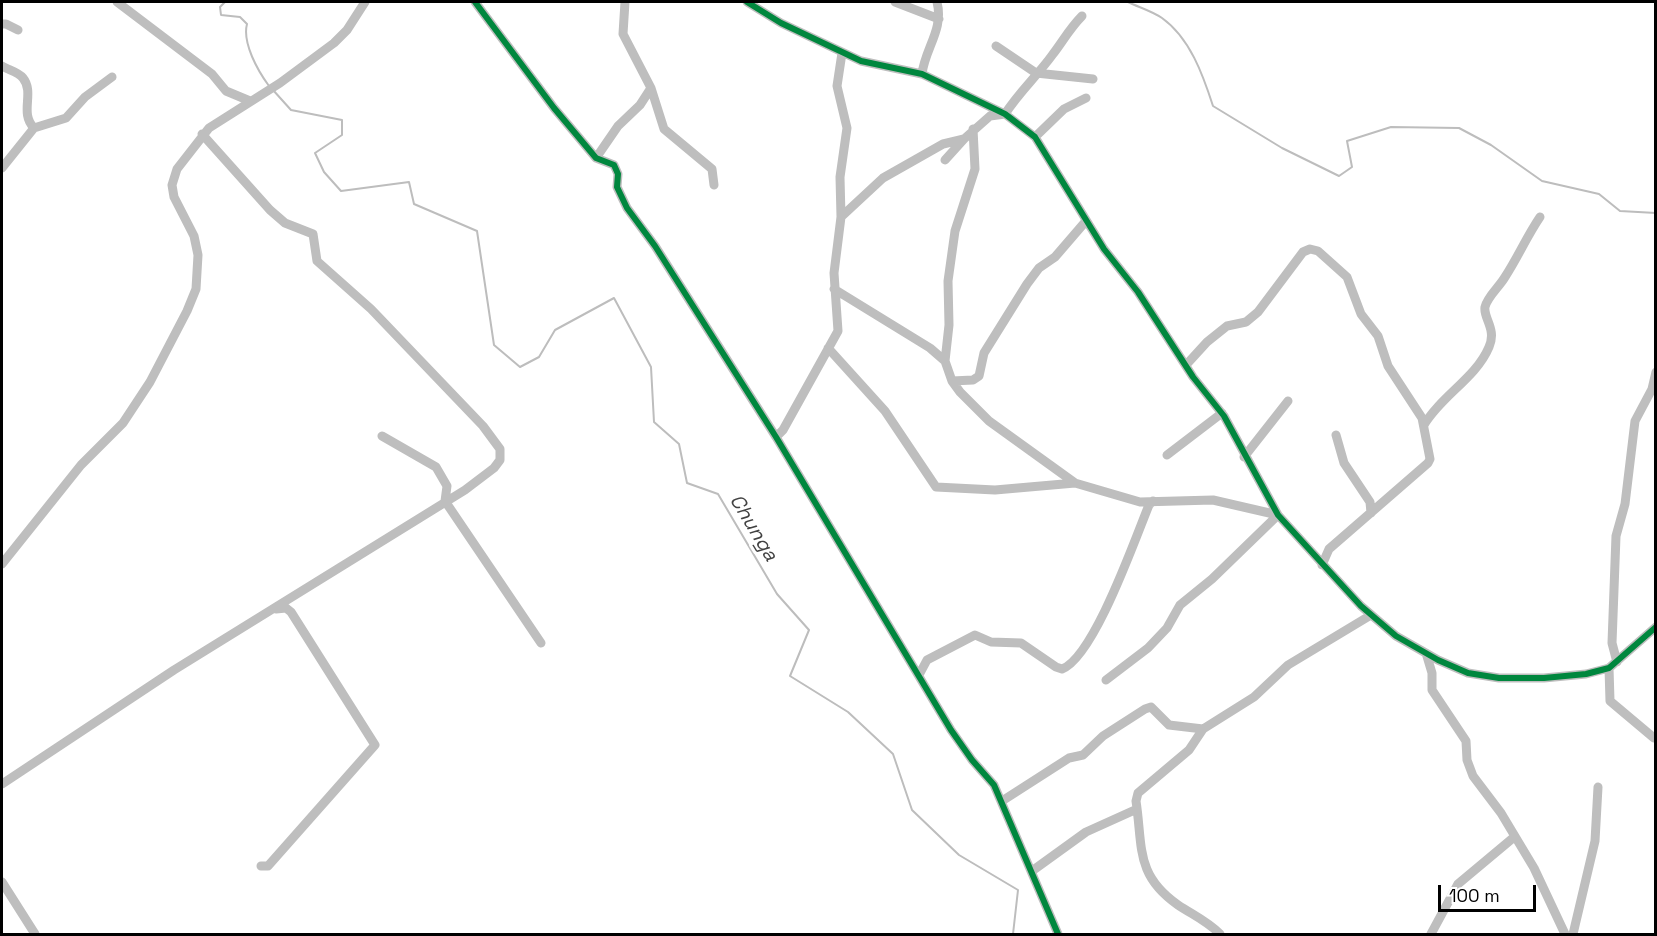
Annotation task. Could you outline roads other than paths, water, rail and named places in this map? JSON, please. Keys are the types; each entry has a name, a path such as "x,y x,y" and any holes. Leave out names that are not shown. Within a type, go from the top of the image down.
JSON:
{"street":[{"path":"117,2 212,74 226,91 250,102"},
{"path":"2,564 81,465 123,423 150,382 187,311 196,289 198,255 194,236 174,197 172,185 177,169 202,134 334,43 347,30 365,2"},
{"path":"475,2 554,108 596,158 614,165 618,174 617,186 627,208 655,246 776,437 951,730 972,760 994,785 1058,934"},
{"path":"625,2 623,34 651,88 664,129 712,169 714,185"},
{"path":"747,2 781,23 842,53 870,64 922,74 1005,114 1035,137 1086,221 1222,413 1244,457 1278,515 1371,615 1396,636 1468,673 1499,678 1586,674 1613,665 1656,627"},
{"path":"895,2 939,19"},
{"path":"922,74 924,60 936,38 939,19 937,2"},
{"path":"945,160 973,129 990,116 1005,114 1082,16"},
{"path":"2,24 18,30"},
{"path":"996,46 1036,73 1093,79"},
{"path":"776,437 783,430 838,331 834,290 835,255 841,217 840,177 846,128 837,78 842,53"},
{"path":"2,66 19,75 27,85 26,112 28,121 34,128"},
{"path":"2,168 34,128 45,127 66,118 85,97 112,77"},
{"path":"596,158 618,126 640,105 651,88"},
{"path":"1035,137 1064,110 1086,98"},
{"path":"973,129 975,168 955,231 948,281 949,325 945,361 952,381 989,421 1075,483 1140,502 1213,500 1278,515"},
{"path":"2,784 174,670 465,490 494,468 500,460 500,450 483,426 371,309 317,261 313,234 306,229 297,229 278,216 202,134"},
{"path":"841,217 883,178 943,144 964,139"},
{"path":"1424,425 1432,411 1459,386 1484,357 1491,345 1492,333 1485,305 1505,277 1540,217"},
{"path":"952,381 974,380 979,375 984,353 1027,284 1039,268 1055,257 1086,221"},
{"path":"1186,365 1207,342 1227,326 1246,322 1258,312 1303,252 1310,249 1318,251 1347,277 1361,314 1378,336 1388,366 1424,425 1430,459 1428,464 1329,549 1322,564"},
{"path":"834,290 930,348 945,361"},
{"path":"828,348 885,411 936,487 995,490 1075,483"},
{"path":"1654,738 1610,701 1616,536 1625,504 1635,421 1652,389 1656,372"},
{"path":"1244,457 1288,401"},
{"path":"1167,455 1222,413"},
{"path":"1336,435 1344,463 1370,502 1371,513"},
{"path":"382,436 403,450 422,456 436,467 447,486 445,501 541,643"},
{"path":"919,675 927,660 975,635 991,642 1021,644 1056,667 1065,668 1071,664 1100,622 1149,505 1153,501"},
{"path":"1106,680 1148,648 1167,628 1180,605 1278,515"},
{"path":"261,866 268,866 275,859 299,828 375,745 291,612 286,608 274,609"},
{"path":"1220,934 1210,923 1175,903 1151,881 1145,867 1136,795 1189,750 1203,729 1254,697 1288,665 1371,615"},
{"path":"1426,653 1435,698 1466,741 1467,760 1473,776 1501,813 1533,868 1565,934"},
{"path":"1002,801 1069,758 1083,755 1103,736 1150,707 1170,725 1203,729"},
{"path":"1573,934 1595,841 1598,787"},
{"path":"1032,871 1086,832 1137,809"},
{"path":"1431,934 1458,884 1514,838"},
{"path":"2,882 35,934"}],"waterway":[{"name":"Chunga","path":"225,2 220,7 221,15 240,17 247,24 249,48 269,86"},
{"path":"1128,2 1162,18 1172,26 1188,46 1200,70 1213,106 1282,148 1339,176 1352,167 1347,141 1391,127 1459,128 1491,145 1542,181 1599,194 1620,211 1656,213"},
{"name":"Chunga","path":"273,90 291,110 342,120 342,135 315,153 324,172 341,191 409,182 414,204 477,231 494,345 520,367 539,357 555,330 614,298 651,367 654,422 679,444 687,483 718,494 777,594 809,630 790,676 848,712 893,754 912,810 959,855 1018,890 1013,934"}]}
